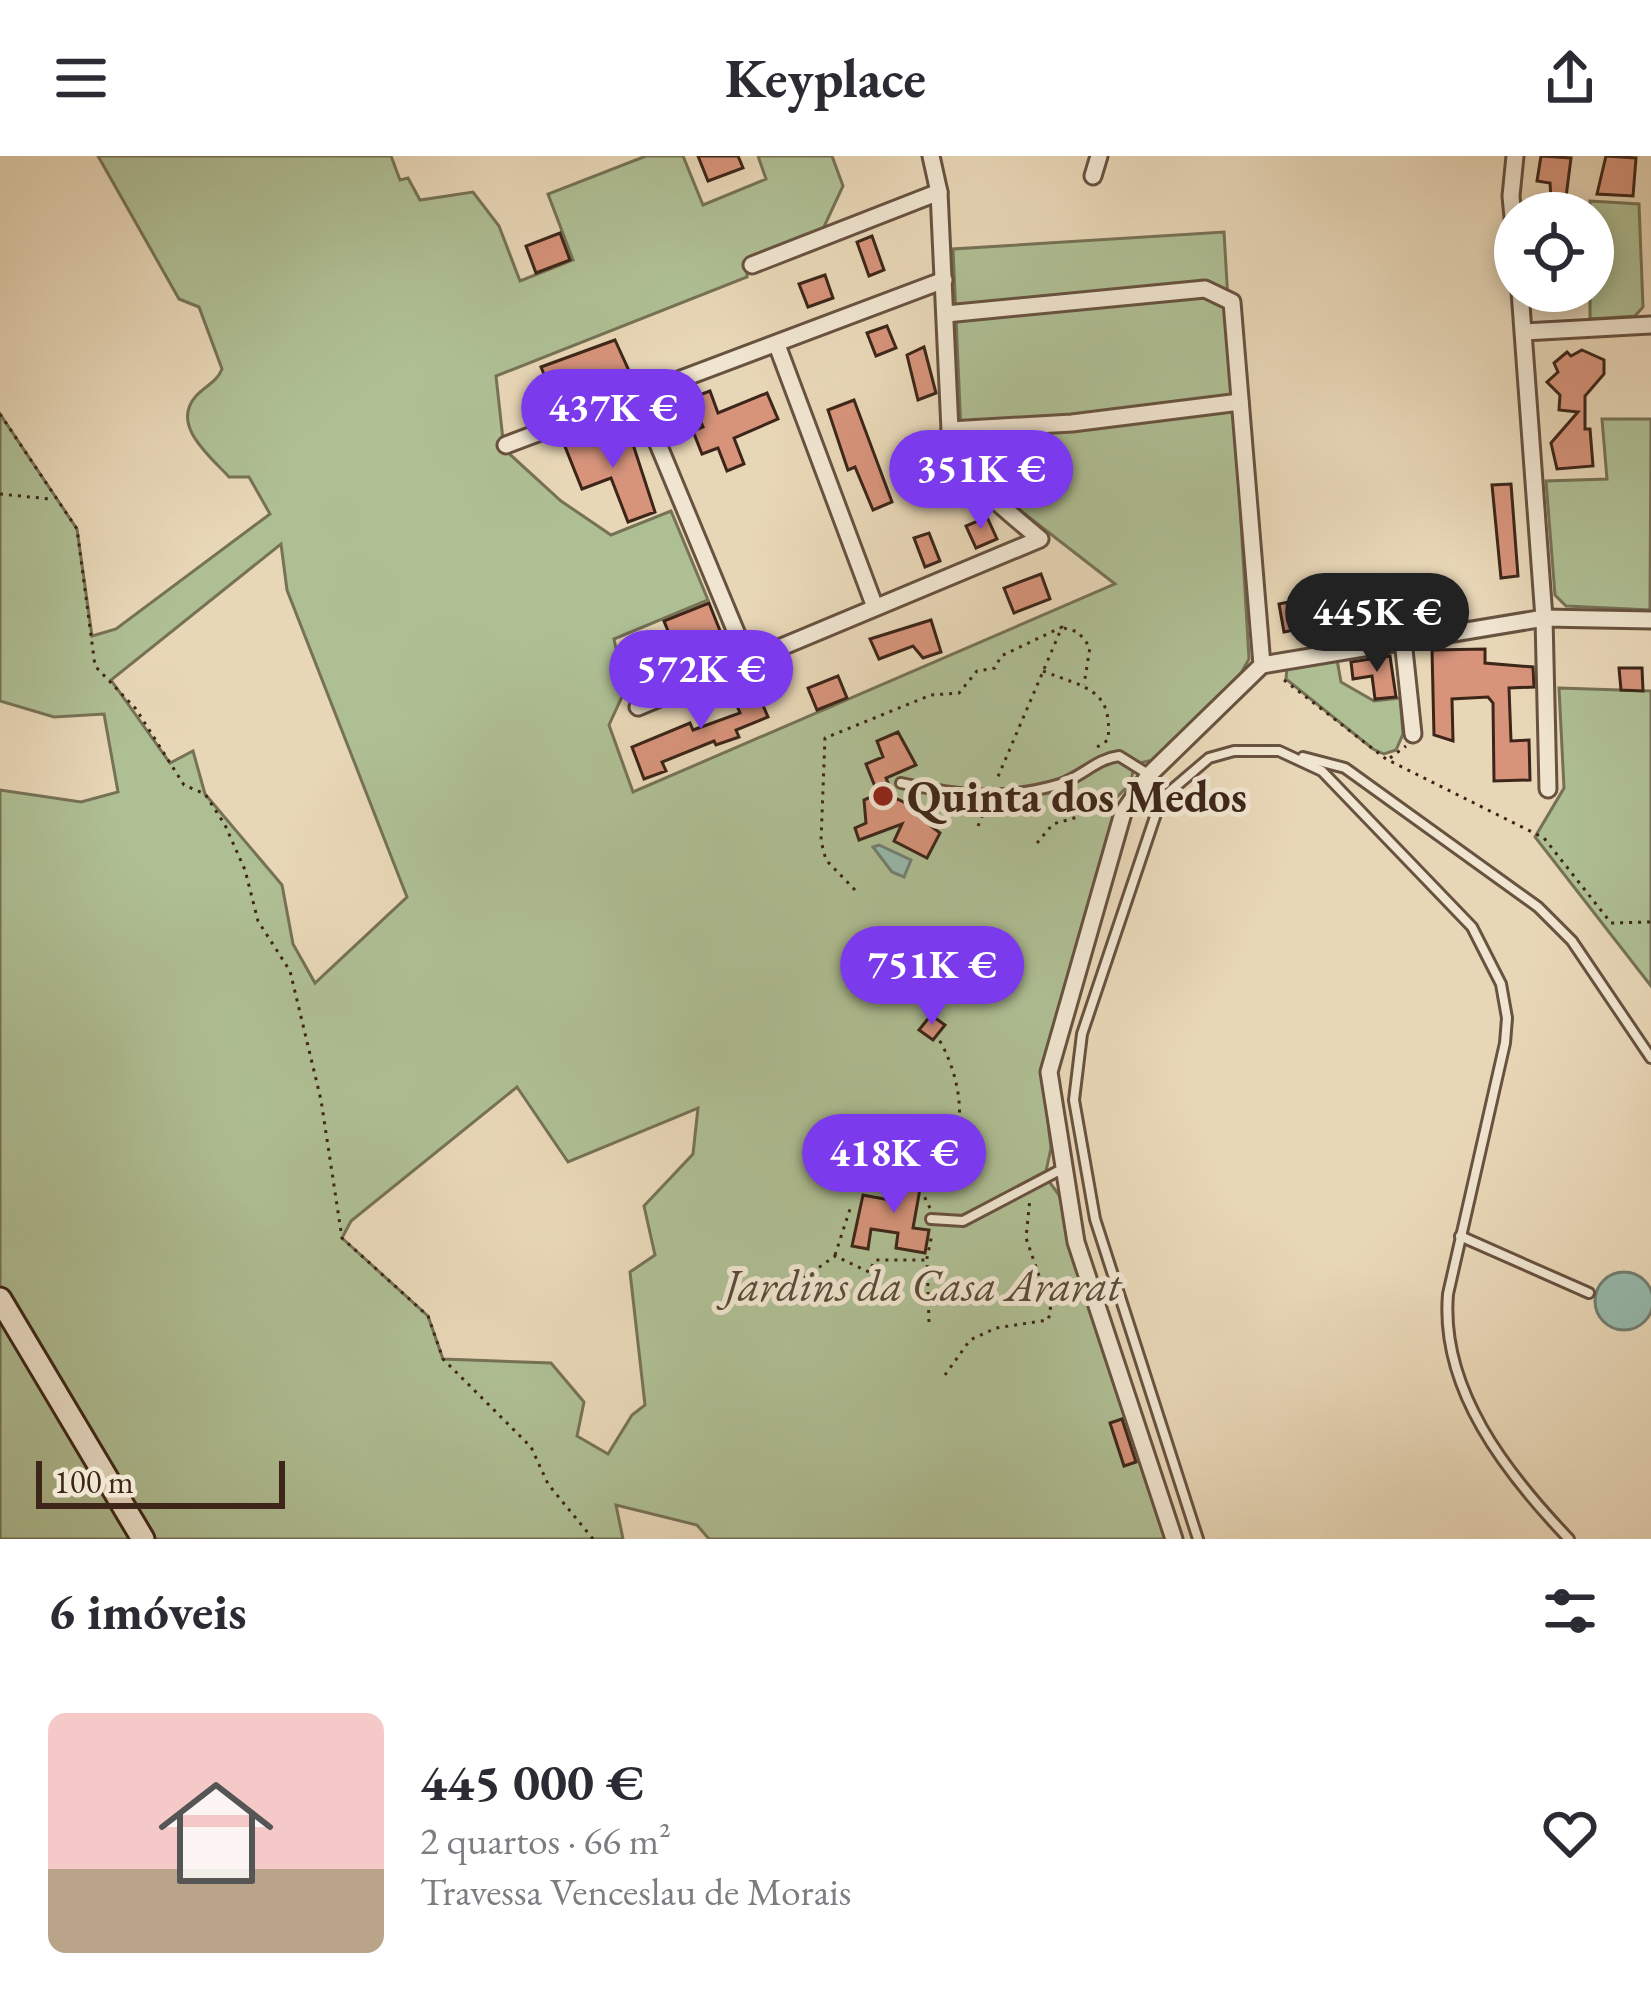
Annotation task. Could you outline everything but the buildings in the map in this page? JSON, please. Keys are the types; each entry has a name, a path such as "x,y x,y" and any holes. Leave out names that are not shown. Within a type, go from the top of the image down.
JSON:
{"main road":[{"path":"0,1299 143,1539"}],"street":[{"path":"638,707 1040,539 965,473 950,430 939,192 931,156"},
{"path":"1093,176 1099,156"},
{"path":"1511,192 1515,156"},
{"path":"752,265 939,192"},
{"path":"506,445 944,280"},
{"path":"946,314 1204,289 1232,302 1268,664"},
{"path":"1522,312 1544,618 1548,789"},
{"path":"1524,332 1651,325"},
{"path":"777,345 875,607"},
{"path":"639,398 748,661"},
{"path":"950,430 1072,423 1240,402"},
{"path":"1174,1539 1076,1243 1049,1072 1123,813 1149,775 1268,664 1544,618 1651,620"},
{"path":"1402,640 1413,734"}],"lane":[{"path":"1198,1539 1080,1157 1074,1100 1082,1034 1161,799 1209,758 1258,748 1345,768 1538,907 1572,941 1651,1058"},
{"path":"901,783 967,797 990,796 1064,783 1090,770 1100,759 1119,756 1149,775"},
{"path":"1295,756 1322,771 1403,852 1472,927 1494,963 1507,1018 1504,1043 1460,1237 1445,1333 1456,1381 1531,1495 1569,1539"},
{"path":"934,1219 963,1221 1061,1169"},
{"path":"1460,1237 1588,1293"}],"path":[{"path":"0,413 53,500 77,529 95,666 136,709 184,785 205,794 226,825 245,870 258,921 290,970 321,1100 342,1238 428,1316 443,1359 531,1448 548,1484 593,1539"},
{"path":"0,494 53,500"},
{"path":"978,826 1062,627"},
{"path":"855,890 826,860 821,841 825,738 931,695 959,693 977,671 995,668 1001,656 1062,627 1078,632 1090,647 1092,661 1083,687"},
{"path":"1268,664 1288,688 1386,759 1544,838 1611,923 1651,922"},
{"path":"1037,843 1053,824 1078,818 1094,750 1108,740 1111,714 1100,695 1043,671"},
{"path":"1386,759 1402,752 1413,734"},
{"path":"928,1322 927,1258 934,1219 922,1192 928,1171 954,1145 959,1108 952,1059 938,1038"},
{"path":"945,1375 970,1340 996,1328 1048,1320 1051,1310 1026,1238 1035,1179"},
{"path":"797,1283 835,1256 850,1208"},
{"path":"835,1256 869,1272 875,1260 927,1258"}],"green space":[{"name":"Jardins da Casa Ararat","path":"98,156 391,156 400,180 408,178 420,200 473,192 499,226 520,281 573,260 548,194 646,156 683,156 703,205 766,179 758,156 832,156 843,186 823,229 747,258 747,277 496,376 504,449 561,501 611,535 671,511 708,600 614,639 625,690 609,725 633,792 1115,584 989,486 962,454 953,249 1224,232 1249,659 1240,675 1153,760 1135,764 1130,784 1107,807 1115,814 1042,1069 1051,1148 1045,1176 1059,1195 1113,1380 1126,1373 1181,1539 709,1539 697,1525 616,1505 623,1539 0,1539 0,790 81,802 118,792 104,714 54,717 0,701 0,414 77,529 92,636 116,629 270,514 249,477 229,477 190,429 189,407 222,369 199,307 179,299","holes":["281,544 287,590 407,897 315,983 293,944 282,885 205,794 193,751 170,763 111,680","517,1087 568,1162 698,1108 693,1154 644,1206 655,1255 630,1272 645,1405 632,1415 608,1454 577,1436 584,1402 551,1363 443,1359 428,1316 342,1238 351,1221"]},
{"path":"1614,202 1639,204 1643,307 1635,316 1590,319 1590,312 1614,312"},
{"path":"1602,419 1651,419 1650,610 1566,606 1555,595 1546,481 1607,479"},
{"path":"1336,654 1341,682 1374,701 1400,698 1403,734 1396,750 1384,754 1373,749 1286,679 1287,667"},
{"path":"1559,688 1651,691 1651,986 1535,837 1564,788"}],"shaded area":[{"path":"879,845 911,860 904,877 892,872 873,847"},
{"path":"1613,1274 1635,1274 1651,1290 1651,1312 1635,1328 1613,1328 1597,1312 1597,1290"}],"place":[{"name":"Quinta dos Medos","path":"883,796"}]}
